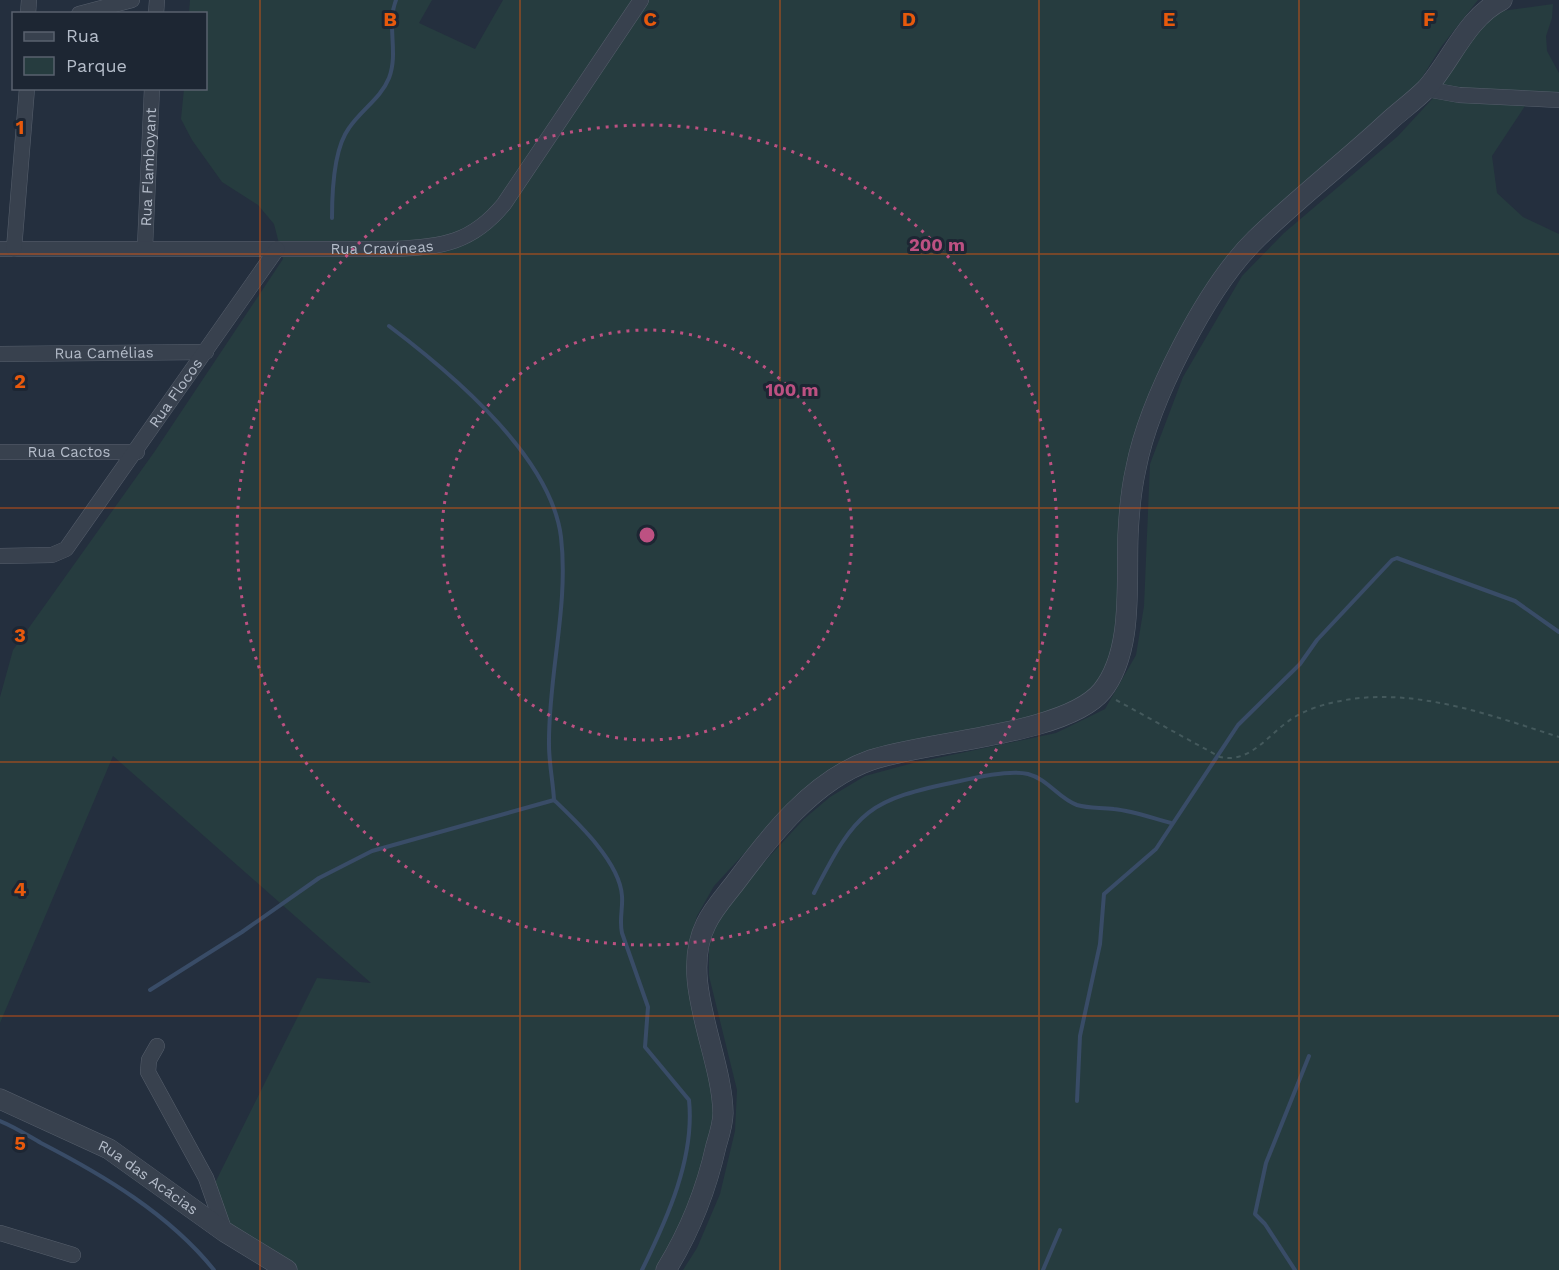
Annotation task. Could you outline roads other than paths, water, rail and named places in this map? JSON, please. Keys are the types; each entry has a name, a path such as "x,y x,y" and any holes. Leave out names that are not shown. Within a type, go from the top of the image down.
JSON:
{"street":[{"path":"87,12 132,0"},
{"name":"Rua Cravíneas","path":"7,249 432,247 471,235 493,217 504,204 641,0"},
{"path":"666,1270 684,1241 704,1192 723,1118 714,1050 698,991 696,959 706,922 783,825 815,794 847,770 873,759 1007,732 1053,719 1068,714 1101,692 1115,663 1125,623 1128,536 1136,467 1146,432 1165,383 1195,325 1224,278 1251,244 1426,88 1477,20 1502,0"},
{"path":"1426,88 1459,95 1559,100"},
{"path":"7,249 27,90"},
{"name":"Rua Flamboyant","path":"145,247 152,90"},
{"name":"Rua Flocos","path":"0,556 52,555 66,549 77,537 278,249"},
{"name":"Rua Camélias","path":"0,354 206,352"},
{"name":"Rua Cactos","path":"0,452 137,452"},
{"path":"157,1046 148,1060 148,1072 206,1178 225,1232"},
{"name":"Rua das Acácias","path":"0,1099 109,1149 225,1232 287,1270"},
{"path":"0,1233 73,1255"}],"waterway":[{"path":"332,218 335,171 340,147 349,128 381,92 392,68 392,19 396,0"},
{"path":"389,326 440,367 494,418 538,476 553,507 561,537 563,563 550,719 549,752 554,800 596,844 614,870 622,896 622,933 648,1007 645,1047 689,1100 688,1144 677,1188 642,1270"},
{"path":"1077,1101 1080,1036 1100,944 1104,894 1156,849 1238,725 1300,664 1317,640 1392,560 1397,558 1515,601 1559,632"},
{"path":"814,893 842,843 869,813 904,795 976,778 1004,773 1028,774 1042,780 1077,805 1128,811 1171,823"},
{"path":"150,990 242,932 319,878 372,851 554,800"},
{"path":"1295,1270 1265,1224 1255,1214 1266,1163 1309,1056"},
{"path":"0,1121 88,1168 134,1198 177,1231 214,1270"},
{"path":"1043,1270 1060,1230"}]}
